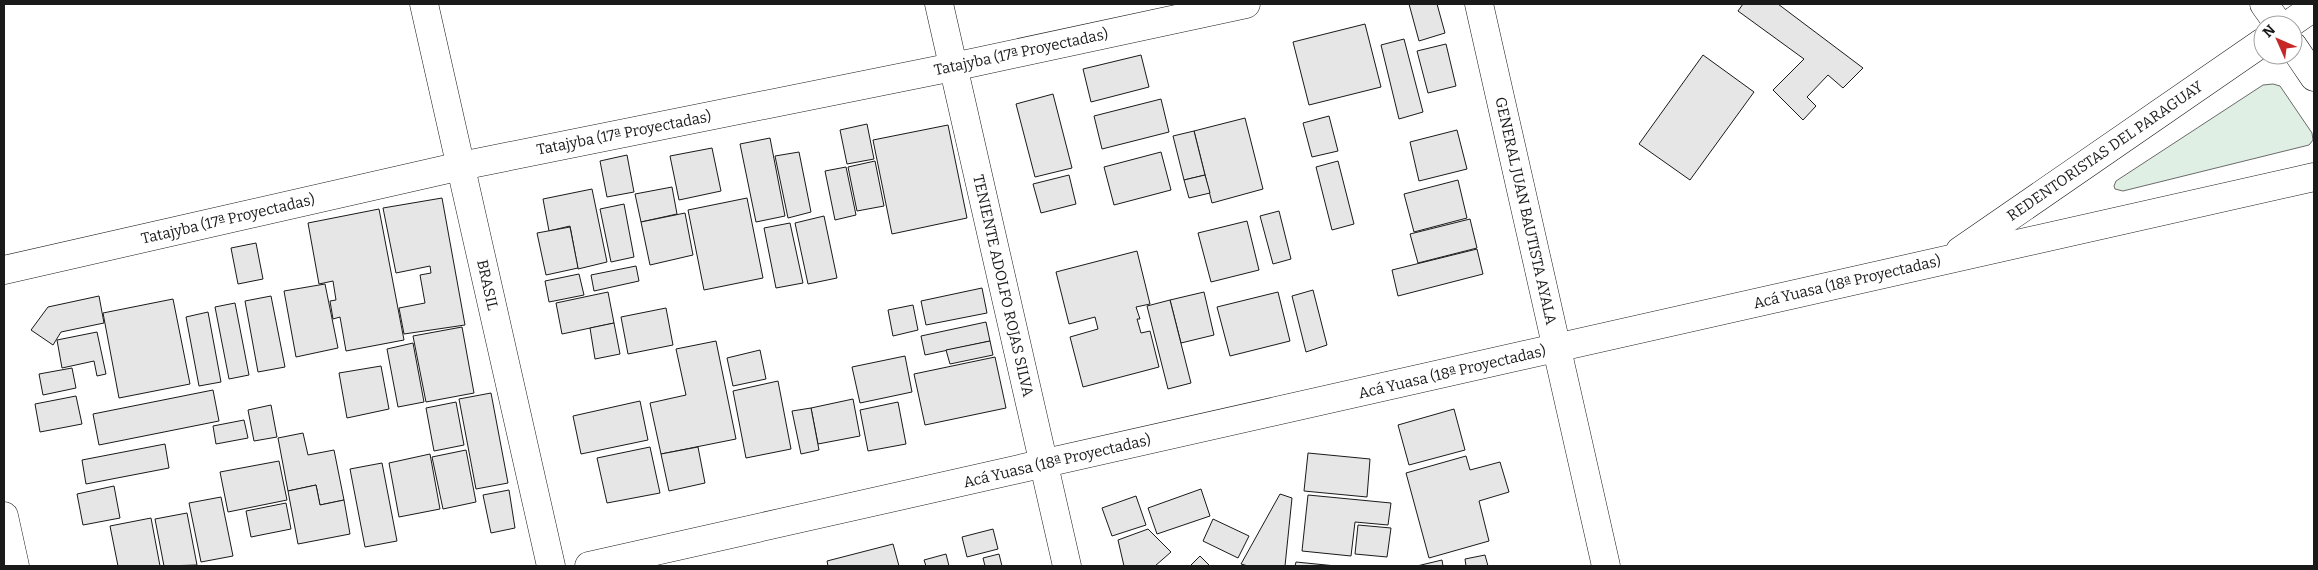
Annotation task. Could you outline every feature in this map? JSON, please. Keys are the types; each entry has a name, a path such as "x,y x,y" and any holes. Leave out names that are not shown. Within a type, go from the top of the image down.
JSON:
{"street":[{"name":"BRASIL","path":"424,4 551,566"},
{"name":"TENIENTE ADOLFO ROJAS SILVA","path":"939,4 1067,566"},
{"name":"Tatajyba (17ª Proyectadas)","path":"4,270 461,166 953,66 1246,4"},
{"name":"GENERAL JUAN BAUTISTA AYALA","path":"1479,4 1606,566"},
{"path":"2264,4 2272,15"},
{"path":"2302,15 2314,7"},
{"name":"REDENTORISTAS DEL PARAGUAY","path":"1947,260 2253,49"},
{"path":"2303,61 2314,77"},
{"name":"Acá Yuasa (18ª Proyectadas)","path":"589,566 2314,177"},
{"path":"4,516 15,566"}],"green space":[{"path":"2273,84 2280,86 2312,133 2313,140 2309,145 2123,191 2115,189 2116,181 2263,85"}],"building":[{"path":"1409,4 1437,4 1445,33 1419,41"},
{"path":"1743,4 1778,4 1863,68 1843,88 1828,75 1807,97 1816,106 1803,120 1773,90 1804,59 1738,11"},
{"path":"1365,24 1381,87 1309,105 1293,42"},
{"path":"1404,39 1423,112 1399,119 1381,45"},
{"path":"1446,44 1456,86 1428,93 1417,51"},
{"path":"1141,55 1149,87 1091,102 1083,69"},
{"path":"1703,55 1754,92 1690,180 1639,144"},
{"path":"1053,94 1072,168 1035,177 1016,104"},
{"path":"1161,99 1169,132 1102,149 1094,116"},
{"path":"1329,116 1338,151 1312,157 1303,123"},
{"path":"1245,118 1263,189 1212,203 1194,131"},
{"path":"867,124 874,159 847,164 840,130"},
{"path":"948,125 967,218 892,234 873,140"},
{"path":"1457,130 1467,169 1419,181 1410,142"},
{"path":"1194,131 1205,175 1184,180 1173,136"},
{"path":"770,138 785,216 756,222 740,144"},
{"path":"712,148 721,191 679,200 670,156"},
{"path":"799,152 811,212 788,218 775,156"},
{"path":"1161,152 1171,190 1114,205 1104,167"},
{"path":"627,155 634,192 607,197 600,161"},
{"path":"875,161 884,206 857,211 848,167"},
{"path":"1338,161 1354,224 1332,230 1316,167"},
{"path":"846,167 856,215 835,220 825,171"},
{"path":"1069,175 1076,204 1041,213 1033,184"},
{"path":"1205,175 1210,193 1189,198 1184,180"},
{"path":"1458,180 1467,218 1414,232 1404,194"},
{"path":"672,187 677,214 641,222 635,194"},
{"path":"592,189 607,262 578,269 570,226 549,231 543,199"},
{"path":"442,198 465,325 404,334 399,308 425,303 420,275 431,273 430,266 396,273 383,208"},
{"path":"747,198 763,278 704,290 688,210"},
{"path":"624,204 634,257 611,262 600,209"},
{"path":"379,209 404,340 346,351 340,317 333,319 330,301 336,300 333,281 319,284 308,223"},
{"path":"1279,211 1291,259 1273,264 1260,216"},
{"path":"685,213 693,255 650,265 641,222"},
{"path":"824,216 837,278 808,284 795,223"},
{"path":"1470,219 1477,248 1418,263 1410,234"},
{"path":"1247,221 1259,270 1211,282 1198,233"},
{"path":"790,223 803,283 776,288 764,228"},
{"path":"570,227 578,268 546,275 537,233"},
{"path":"256,243 263,279 238,284 231,248"},
{"path":"1477,249 1483,274 1398,296 1392,270"},
{"path":"1137,251 1150,304 1136,307 1140,319 1137,319 1141,333 1150,331 1159,367 1083,387 1070,337 1098,329 1095,317 1069,324 1056,272"},
{"path":"636,266 639,281 594,291 591,275"},
{"path":"579,274 584,295 549,302 545,281"},
{"path":"325,284 338,348 296,357 284,291"},
{"path":"982,288 987,313 926,325 921,301"},
{"path":"1313,290 1327,345 1306,352 1292,296"},
{"path":"608,292 614,323 562,334 556,303"},
{"path":"1204,292 1214,335 1181,343 1170,300"},
{"path":"1278,292 1290,341 1230,356 1217,307"},
{"path":"99,296 104,323 61,332 53,345 31,330 48,307"},
{"path":"271,296 285,367 258,372 245,301"},
{"path":"173,299 190,384 119,398 103,313"},
{"path":"1170,300 1191,383 1168,389 1147,306"},
{"path":"235,303 249,375 229,379 215,307"},
{"path":"913,305 918,330 893,336 888,310"},
{"path":"666,308 673,345 628,354 621,317"},
{"path":"208,312 221,382 199,386 186,317"},
{"path":"986,322 990,341 925,355 921,336"},
{"path":"614,323 620,354 595,359 590,328"},
{"path":"462,327 474,393 426,402 413,336"},
{"path":"97,332 106,374 97,376 94,361 62,368 57,340"},
{"path":"716,341 736,439 661,454 650,403 686,395 676,349"},
{"path":"990,341 993,355 950,364 946,350"},
{"path":"413,343 424,402 398,407 387,349"},
{"path":"760,350 766,379 733,386 727,358"},
{"path":"905,356 912,392 860,403 852,367"},
{"path":"995,357 1006,408 925,425 914,374"},
{"path":"381,366 389,409 347,418 339,373"},
{"path":"72,368 76,388 43,395 39,374"},
{"path":"778,381 791,449 746,458 733,391"},
{"path":"213,390 219,421 99,445 93,414"},
{"path":"491,393 508,483 476,489 459,399"},
{"path":"76,396 82,424 40,432 35,404"},
{"path":"853,399 860,436 818,444 811,408"},
{"path":"640,401 648,440 581,454 573,416"},
{"path":"456,402 464,445 434,451 426,408"},
{"path":"898,402 906,444 868,451 860,410"},
{"path":"271,405 277,437 254,441 248,410"},
{"path":"811,408 819,450 801,454 792,411"},
{"path":"1454,409 1465,450 1409,465 1398,425"},
{"path":"244,420 248,438 216,444 213,426"},
{"path":"303,433 308,455 334,450 344,500 320,505 316,485 288,491 278,438"},
{"path":"165,444 169,468 86,484 82,460"},
{"path":"650,447 660,493 607,503 597,458"},
{"path":"698,447 705,483 669,491 661,454"},
{"path":"466,450 476,502 443,509 432,457"},
{"path":"1308,453 1370,459 1367,497 1304,491"},
{"path":"430,454 440,509 399,517 389,463"},
{"path":"1466,456 1470,470 1500,462 1509,492 1479,501 1489,541 1429,558 1406,473"},
{"path":"279,461 287,500 228,512 220,472"},
{"path":"382,463 397,541 365,547 350,469"},
{"path":"316,485 320,505 344,500 350,534 298,544 288,491"},
{"path":"114,486 120,518 83,525 77,494"},
{"path":"1201,489 1210,516 1157,534 1148,508"},
{"path":"509,490 515,528 491,533 483,495"},
{"path":"1280,494 1292,498 1285,566 1248,566 1241,564"},
{"path":"1308,495 1391,503 1388,525 1355,522 1351,556 1302,551"},
{"path":"1136,496 1146,525 1112,536 1102,508"},
{"path":"221,497 233,556 201,562 189,503"},
{"path":"286,503 291,529 251,537 246,511"},
{"path":"187,513 197,565 164,566 155,519"},
{"path":"151,518 160,566 118,566 110,526"},
{"path":"1213,519 1249,536 1238,558 1203,541"},
{"path":"1358,525 1391,528 1387,557 1355,554"},
{"path":"993,529 998,549 967,557 962,537"},
{"path":"1148,529 1171,552 1155,566 1124,566 1118,540"},
{"path":"893,544 899,566 828,566 827,561"},
{"path":"946,554 949,566 926,566 924,560"},
{"path":"999,554 1002,566 985,566 983,558"},
{"path":"1485,555 1488,566 1466,566 1465,559"},
{"path":"1200,556 1210,566 1190,566"},
{"path":"1442,560 1443,566 1417,566"},
{"path":"1296,562 1336,566 1295,566"}]}
